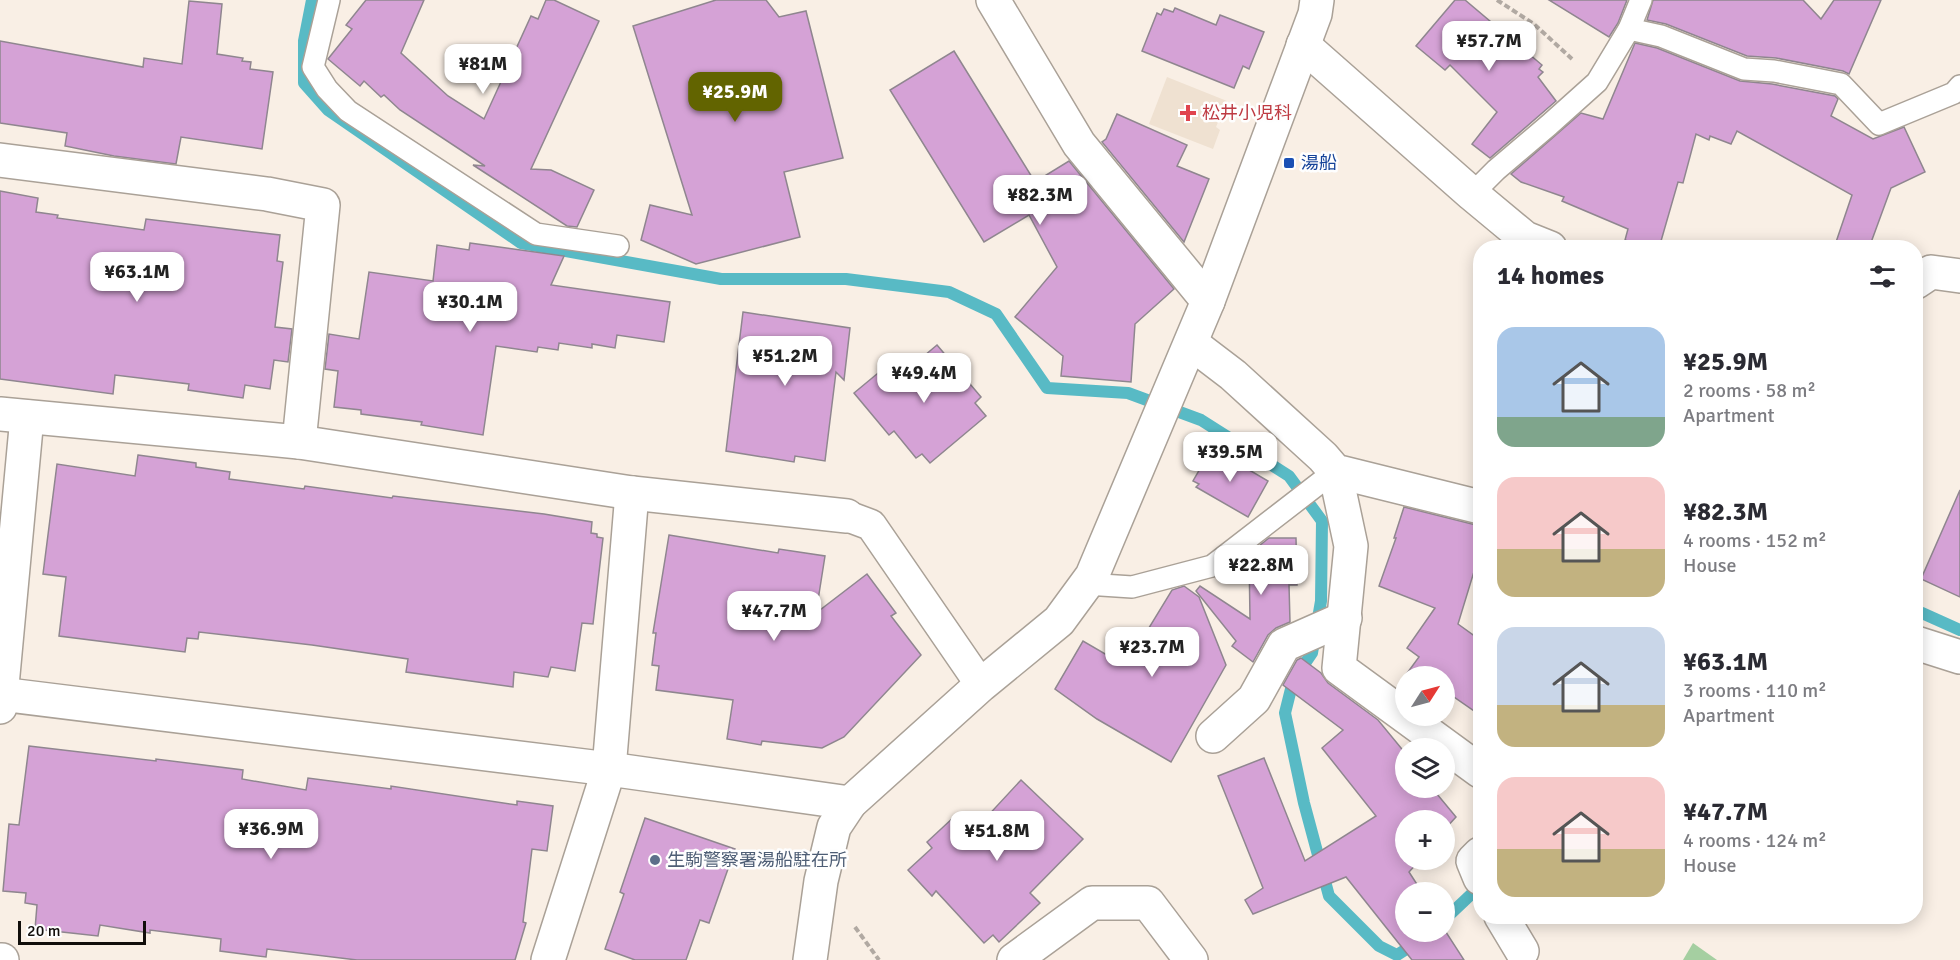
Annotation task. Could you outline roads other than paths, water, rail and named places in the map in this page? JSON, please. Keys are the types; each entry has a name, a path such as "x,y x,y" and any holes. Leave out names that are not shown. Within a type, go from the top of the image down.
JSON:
{"street":[{"path":"993,0 1079,144 1208,301"},
{"path":"810,960 821,881 834,827 850,803 981,685 1059,621 1092,576 1208,301 1315,14 1317,0"},
{"path":"1303,45 1472,194 1528,240"},
{"path":"0,160 267,194 323,205 298,442"},
{"path":"1923,277 1931,272 1960,276"},
{"path":"1191,343 1233,375 1323,457 1335,471 1351,546 1340,668 1473,766"},
{"path":"850,803 609,769 1,698 13,416 298,442 632,494 847,516 871,525 981,685"},
{"path":"1335,471 1473,505"},
{"path":"548,960 609,769 632,494"},
{"path":"1213,736 1254,699 1284,645 1345,618"},
{"path":"1923,645 1960,657"},
{"path":"1014,960 1092,903 1148,903 1191,960"},
{"path":"1506,924 1522,951"}],"lane":[{"path":"329,0 313,67 327,89 348,111 536,234 618,246"},
{"path":"1472,194 1496,170 1597,82 1629,29 1641,0"},
{"path":"1629,29 1661,36 1744,69 1774,71 1841,84 1879,124 1958,92"},
{"path":"1086,584 1132,587 1199,568 1212,567 1335,471"}],"waterway":[{"path":"312,0 304,41 304,83 328,110 521,243 721,279 846,279 949,292 996,314 1047,388 1128,393 1201,420 1289,476 1322,521 1321,601 1312,653 1293,681 1285,713 1304,803 1329,896 1379,946 1397,955 1417,942"},
{"path":"1923,613 1960,630"},
{"path":"1455,910 1473,893"}],"place":[{"name":"松井小児科","path":"1188,113"},
{"name":"湯船","path":"1289,163"},
{"name":"生駒警察署湯船駐在所","path":"655,860"}]}
